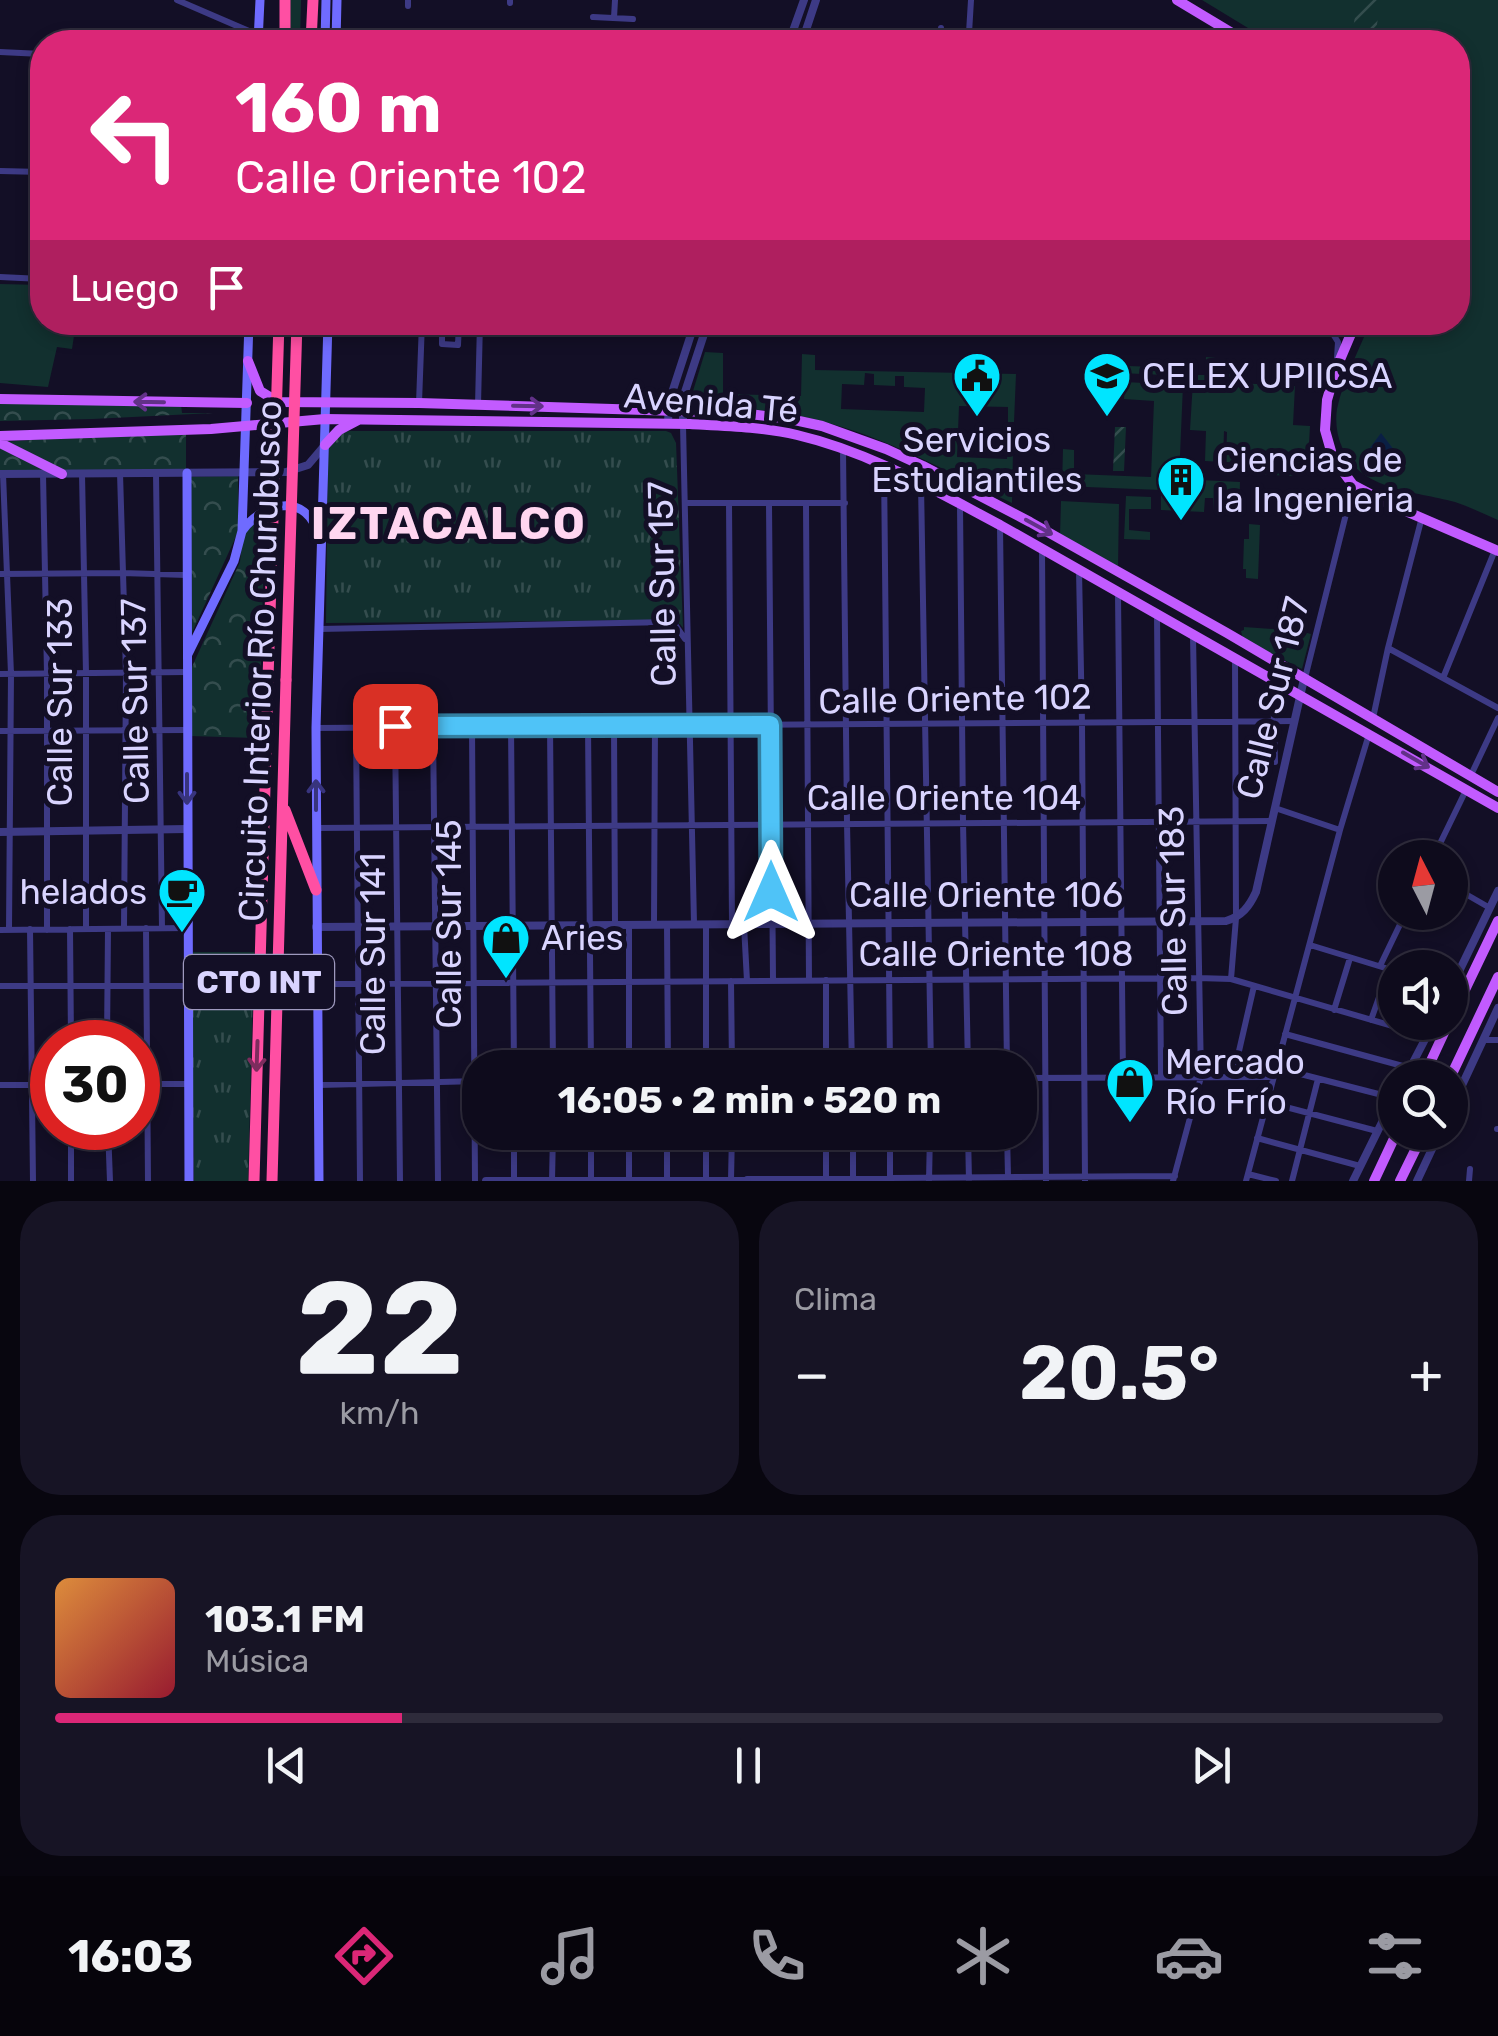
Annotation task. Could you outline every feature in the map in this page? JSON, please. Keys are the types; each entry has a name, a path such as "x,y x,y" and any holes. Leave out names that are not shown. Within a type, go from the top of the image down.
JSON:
{"highway":[{"path":"284,30 285,0"},
{"path":"312,30 313,0"},
{"name":"Circuito Interior Río Churubusco","path":"254,1181 279,335"},
{"name":"Circuito Interior Río Churubusco","path":"272,1181 297,335"},
{"path":"282,800 316,890"}],"main road":[{"path":"258,30 260,0"},
{"path":"325,30 326,0"},
{"path":"336,30 337,0"},
{"path":"1177,0 1227,30"},
{"name":"CTO INT","path":"187,656 234,561 242,531 249,335"},
{"name":"CTO INT","path":"318,1181 316,728 328,335"},
{"path":"1350,335 1327,400 1325,430 1333,458 1353,485 1496,550"},
{"name":"Avenida Té","path":"248,361 257,388 278,402 682,410 741,413 822,426 886,449 1030,522 1498,792"},
{"path":"0,399 246,403"},
{"name":"Avenida Té","path":"0,440 325,419 668,423 741,426 789,433 844,449 921,482 1498,808"},
{"path":"325,445 339,430 359,419"},
{"path":"0,440 62,474"},
{"name":"CTO INT","path":"187,473 189,1181"},
{"path":"242,531 262,510 290,507 312,519 321,546"},
{"path":"1468,984 1498,921"},
{"path":"1458,1060 1498,976"},
{"path":"1374,1181 1389,1150"},
{"path":"1400,1181 1415,1150"}],"street":[{"path":"178,0 240,30"},
{"path":"614,18 615,0"},
{"path":"794,30 804,0"},
{"path":"806,30 816,0"},
{"path":"969,30 971,0"},
{"path":"593,17 633,19"},
{"path":"0,52 30,53"},
{"path":"0,171 30,172"},
{"path":"0,277 30,278"},
{"path":"419,403 422,335"},
{"path":"442,335 442,344 458,345 458,335"},
{"path":"478,405 480,335"},
{"path":"668,423 668,410 691,335"},
{"path":"683,424 683,398 704,335"},
{"path":"1334,335 1338,342 1336,369"},
{"name":"Calle Sur 157","path":"683,424 694,923"},
{"path":"188,928 4,930 11,674 3,574 2,474 286,472 313,461 325,445"},
{"path":"844,449 852,1050"},
{"path":"884,465 890,1050"},
{"path":"120,473 126,673 124,928"},
{"name":"Calle Sur 137","path":"156,473 162,928"},
{"path":"43,474 47,930"},
{"name":"Calle Sur 133","path":"82,474 86,929"},
{"path":"921,482 931,1050"},
{"name":"Calle Sur 187","path":"1236,918 1250,906 1256,892 1300,694 1353,485"},
{"path":"687,504 844,503"},
{"path":"729,504 732,925"},
{"path":"769,504 773,980"},
{"path":"806,504 810,980"},
{"path":"960,504 968,1050"},
{"path":"1373,718 1422,518"},
{"path":"1000,525 1007,1050"},
{"path":"1042,548 1046,1179"},
{"path":"1443,678 1496,550"},
{"path":"1078,570 1085,1179"},
{"path":"3,574 187,574"},
{"path":"1118,592 1123,1078"},
{"path":"1157,615 1162,1078"},
{"path":"319,628 669,622 687,642"},
{"name":"Calle Sur 183","path":"1174,1178 1202,1077 1193,636"},
{"path":"1388,648 1498,708"},
{"path":"1231,980 1236,918 1234,658"},
{"path":"0,674 187,672"},
{"name":"Calle Sur 187","path":"1273,680 1275,762"},
{"path":"1470,776 1498,718"},
{"name":"Calle Oriente 102","path":"316,728 1294,721"},
{"path":"511,725 514,1050"},
{"path":"550,725 553,1050"},
{"path":"588,725 591,1050"},
{"path":"614,725 615,924"},
{"path":"654,725 654,924"},
{"name":"Calle Sur 141","path":"395,726 400,1181"},
{"path":"433,726 438,1181"},
{"name":"Calle Sur 145","path":"472,726 477,1050"},
{"path":"356,727 360,1181"},
{"path":"0,731 187,730"},
{"path":"1276,1181 1247,1177 1369,733"},
{"path":"1442,840 1466,789"},
{"path":"1275,808 1340,830"},
{"name":"Calle Oriente 104","path":"316,828 1272,820"},
{"path":"4,832 188,829"},
{"path":"1468,953 1498,891"},
{"path":"1468,895 1490,908"},
{"name":"Calle Oriente 106","path":"316,928 1198,922 1236,918"},
{"path":"667,923 668,1050"},
{"path":"629,924 629,1050"},
{"path":"706,924 706,1050"},
{"path":"744,925 747,980"},
{"path":"107,1020 108,928"},
{"path":"145,1020 146,928"},
{"path":"30,929 32,1020"},
{"path":"70,929 70,1020"},
{"path":"1310,945 1378,965"},
{"path":"1334,1010 1350,958"},
{"name":"Calle Oriente 108","path":"317,984 1198,978 1231,980 1378,1022"},
{"path":"826,980 826,1050"},
{"path":"731,981 732,1050"},
{"path":"0,986 188,986"},
{"path":"1233,1077 1254,986"},
{"path":"1371,1020 1378,1003"},
{"path":"1468,1073 1498,1008"},
{"path":"1285,1034 1381,1060"},
{"path":"1484,1040 1498,1040"},
{"path":"1276,1068 1378,1093"},
{"path":"1037,1078 1274,1077"},
{"path":"1292,1181 1318,1079"},
{"path":"318,1085 462,1081"},
{"path":"160,1084 188,1084"},
{"path":"0,1085 30,1085"},
{"path":"1267,1102 1377,1130 1353,1181"},
{"path":"1257,1138 1360,1166"},
{"path":"33,1150 33,1181"},
{"path":"71,1150 71,1181"},
{"path":"109,1150 110,1181"},
{"path":"146,1150 148,1181"},
{"name":"Calle Sur 145","path":"475,1181 476,1150"},
{"path":"514,1150 514,1181"},
{"path":"552,1180 553,1150"},
{"path":"591,1150 591,1181"},
{"path":"629,1150 629,1180"},
{"path":"667,1150 667,1180"},
{"path":"706,1150 706,1180"},
{"path":"731,1180 732,1150"},
{"path":"826,1150 826,1178"},
{"path":"853,1150 854,1180"},
{"path":"890,1150 890,1180"},
{"path":"930,1150 930,1179"},
{"path":"968,1150 968,1179"},
{"path":"1008,1150 1008,1179"},
{"path":"1417,1181 1432,1150"},
{"path":"1469,1181 1470,1169"},
{"path":"486,1181 1174,1178"}],"green space":[{"path":"288,0 301,0 300,30 288,30"},
{"path":"1202,0 1498,0 1498,520 1455,502 1375,481 1350,462 1336,424 1343,387 1365,335 1470,335 1470,30 1251,30"},
{"path":"1358,0 1381,0 1376,30 1353,30"},
{"path":"0,284 30,285 30,335 74,335 72,349 57,347 48,387 0,383"},
{"path":"705,352 723,353 723,394 801,396 802,354 815,355 815,370 1016,374 1014,422 1008,422 1008,407 959,406 957,457 1007,459 1008,450 1013,450 1012,503 907,452 842,427 785,413 689,404","holes":["865,373 874,374 874,385 895,386 895,376 904,376 904,387 925,388 924,412 841,409 842,384 864,385"]},
{"path":"1206,357 1216,358 1217,364 1231,364 1230,382 1194,380 1194,375 1205,375"},
{"path":"1098,365 1187,368 1187,376 1098,372"},
{"path":"1193,381 1295,386 1293,425 1310,426 1308,461 1292,460 1291,465 1226,462 1224,431 1223,462 1205,461 1206,431 1190,430"},
{"path":"1125,382 1183,385 1179,479 1240,482 1239,513 1214,512 1213,498 1205,498 1204,512 1161,510 1161,490 1062,486 1063,449 1074,450 1074,474 1151,477 1154,401 1124,399"},
{"path":"0,401 181,405 182,413 213,413 0,421"},
{"path":"1115,427 1126,427 1124,471 1113,471"},
{"path":"186,430 186,470 64,471 2,442"},
{"path":"671,433 676,443 683,628 668,620 326,623 328,445 339,434"},
{"path":"0,446 52,472 0,472"},
{"path":"1294,462 1313,467 1295,476 1247,474 1247,466 1293,467"},
{"path":"238,476 238,532 190,637 186,477"},
{"path":"1126,496 1151,497 1151,509 1129,509 1129,530 1150,532 1150,540 1124,539"},
{"path":"1061,501 1119,504 1118,568 1060,536"},
{"path":"265,512 259,738 191,736 190,671 240,562 244,524"},
{"path":"1249,524 1260,525 1258,579 1246,578 1243,569"},
{"path":"1244,627 1311,634 1302,669 1243,639"},
{"path":"193,952 254,952 248,1181 194,1181 192,991 198,991 198,981 192,981"}],"water":[{"path":"1381,433 1398,455 1381,462 1371,459 1369,449"}],"place":[{"name":"Servicios Estudiantiles","path":"977,418"},
{"name":"CELEX UPIICSA","path":"1107,418"},
{"name":"Ciencias de la Ingenieria","path":"1181,522"},
{"name":"helados","path":"182,934"},
{"name":"Aries","path":"506,980"},
{"name":"Mercado Río Frío","path":"1130,1124"}],"district":[{"name":"IZTACALCO","path":"449,523"}],"route":[{"path":"395,726 770,725 771,892"}]}
